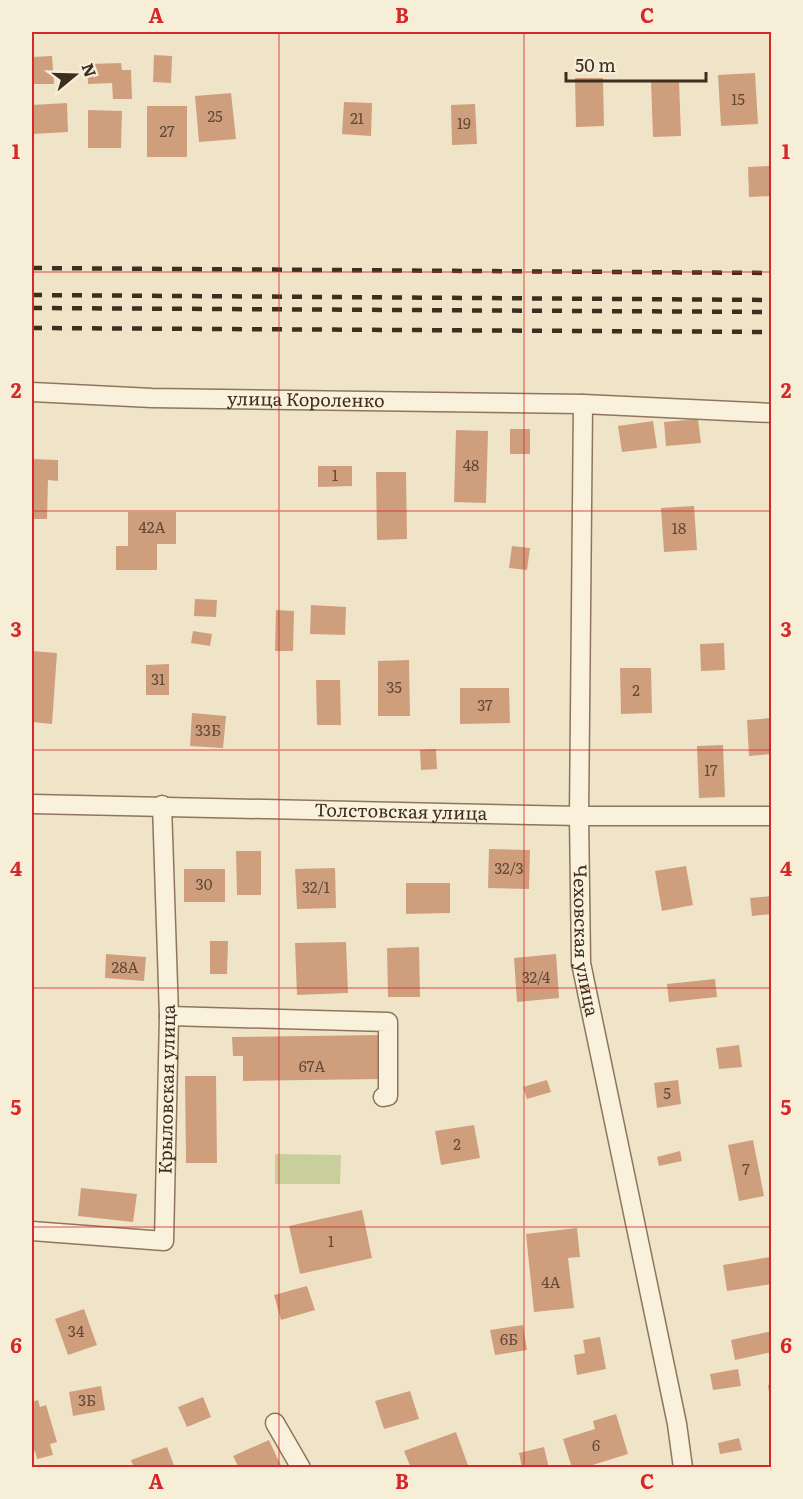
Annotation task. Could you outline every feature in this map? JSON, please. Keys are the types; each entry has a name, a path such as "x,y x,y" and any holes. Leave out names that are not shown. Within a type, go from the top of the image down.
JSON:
{"street":[{"name":"улица Короленко","path":"32,393 152,398 583,404 771,413"},
{"name":"Чеховская улица","path":"583,404 580,963 677,1424 682,1467"},
{"name":"Толстовская улица","path":"32,804 162,805 579,816 771,816"},
{"name":"Крыловская улица","path":"32,1231 164,1241 176,1056 169,1016 162,805"},
{"path":"169,1016 388,1022 388,1096 383,1097"},
{"path":"275,1423 301,1467"}],"green space":[{"path":"275,1154 341,1155 340,1184 275,1184"}],"building":[{"path":"154,55 172,56 171,83 153,82"},
{"path":"52,56 54,84 32,84 32,57"},
{"path":"121,63 122,70 131,70 132,99 113,99 112,83 88,84 87,64"},
{"path":"755,73 758,124 721,126 718,75"},
{"path":"575,78 603,78 604,126 576,127"},
{"path":"679,81 681,136 653,137 651,82"},
{"path":"231,93 236,139 199,142 195,96"},
{"path":"344,102 372,103 371,136 342,134"},
{"path":"67,103 68,132 32,134 32,105"},
{"path":"475,104 477,144 452,145 451,105"},
{"path":"147,106 187,106 187,157 147,157"},
{"path":"88,110 122,111 121,148 88,148"},
{"path":"770,166 771,196 749,197 748,167"},
{"path":"698,419 701,443 666,446 664,422"},
{"path":"653,421 657,448 622,452 618,426"},
{"path":"510,429 530,429 530,454 510,454"},
{"path":"456,430 488,431 486,503 454,502"},
{"path":"32,459 58,460 58,481 48,480 47,519 32,519"},
{"path":"318,466 352,466 352,486 318,487"},
{"path":"376,472 406,472 407,539 377,540"},
{"path":"694,506 697,550 664,552 661,508"},
{"path":"128,512 176,512 176,544 157,544 157,570 116,570 116,546 128,546"},
{"path":"512,546 530,548 527,570 509,568"},
{"path":"195,599 217,600 216,617 194,616"},
{"path":"311,605 346,607 345,635 310,634"},
{"path":"276,610 294,611 293,651 275,651"},
{"path":"193,631 212,634 210,646 191,643"},
{"path":"724,643 725,670 701,671 700,644"},
{"path":"32,651 57,653 52,724 32,722"},
{"path":"409,660 410,716 378,716 378,661"},
{"path":"169,664 169,695 146,695 146,665"},
{"path":"620,668 651,668 652,713 621,714"},
{"path":"316,680 340,680 341,725 317,725"},
{"path":"460,688 509,688 510,723 460,724"},
{"path":"192,713 226,716 223,748 190,746"},
{"path":"772,718 772,754 749,756 747,720"},
{"path":"723,745 725,797 699,798 697,746"},
{"path":"436,749 437,769 421,770 420,750"},
{"path":"489,849 530,850 529,889 488,888"},
{"path":"236,851 261,851 261,895 237,895"},
{"path":"686,866 693,905 662,911 655,871"},
{"path":"335,868 336,908 297,909 295,869"},
{"path":"184,869 225,869 225,902 184,902"},
{"path":"406,883 450,883 450,913 406,914"},
{"path":"772,896 772,914 752,916 750,898"},
{"path":"210,941 228,941 227,974 210,974"},
{"path":"346,942 348,993 297,995 295,943"},
{"path":"419,947 420,997 388,997 387,948"},
{"path":"106,954 146,957 144,981 105,978"},
{"path":"556,954 559,998 517,1002 514,958"},
{"path":"715,979 717,997 669,1002 667,984"},
{"path":"381,1035 382,1079 243,1081 243,1056 233,1056 232,1037"},
{"path":"739,1045 742,1067 719,1069 716,1048"},
{"path":"185,1076 216,1076 217,1163 186,1163"},
{"path":"547,1080 551,1092 527,1099 523,1087"},
{"path":"678,1080 681,1104 657,1108 654,1083"},
{"path":"474,1125 480,1158 441,1165 435,1131"},
{"path":"753,1140 764,1196 739,1201 728,1145"},
{"path":"680,1151 682,1161 659,1166 657,1157"},
{"path":"81,1188 137,1194 133,1222 78,1216"},
{"path":"362,1210 372,1258 300,1274 289,1226"},
{"path":"577,1228 580,1257 568,1258 574,1308 534,1312 526,1234"},
{"path":"770,1257 772,1284 727,1291 723,1265"},
{"path":"307,1286 315,1310 281,1320 274,1295"},
{"path":"84,1309 97,1345 68,1355 55,1319"},
{"path":"523,1325 527,1350 495,1355 490,1330"},
{"path":"772,1331 772,1352 735,1360 731,1340"},
{"path":"600,1337 606,1369 577,1375 574,1355 585,1353 583,1340"},
{"path":"738,1369 741,1386 713,1390 710,1374"},
{"path":"772,1384 772,1400 770,1400 768,1385"},
{"path":"101,1386 105,1410 73,1416 69,1392"},
{"path":"410,1391 419,1419 384,1429 375,1401"},
{"path":"203,1397 211,1417 187,1427 178,1407"},
{"path":"38,1400 40,1407 46,1405 57,1442 50,1444 53,1455 37,1459 35,1451 32,1452 32,1402"},
{"path":"616,1414 628,1454 583,1468 572,1468 563,1439 595,1429 593,1421"},
{"path":"456,1432 469,1468 411,1468 404,1451"},
{"path":"739,1438 742,1450 720,1454 718,1443"},
{"path":"269,1440 282,1468 239,1468 233,1456"},
{"path":"167,1447 175,1468 134,1468 131,1460"},
{"path":"544,1447 549,1468 522,1468 519,1453"}],"railway":[{"path":"32,268 772,273"},
{"path":"32,295 772,300"},
{"path":"32,308 772,312"},
{"path":"32,328 772,332"}]}
